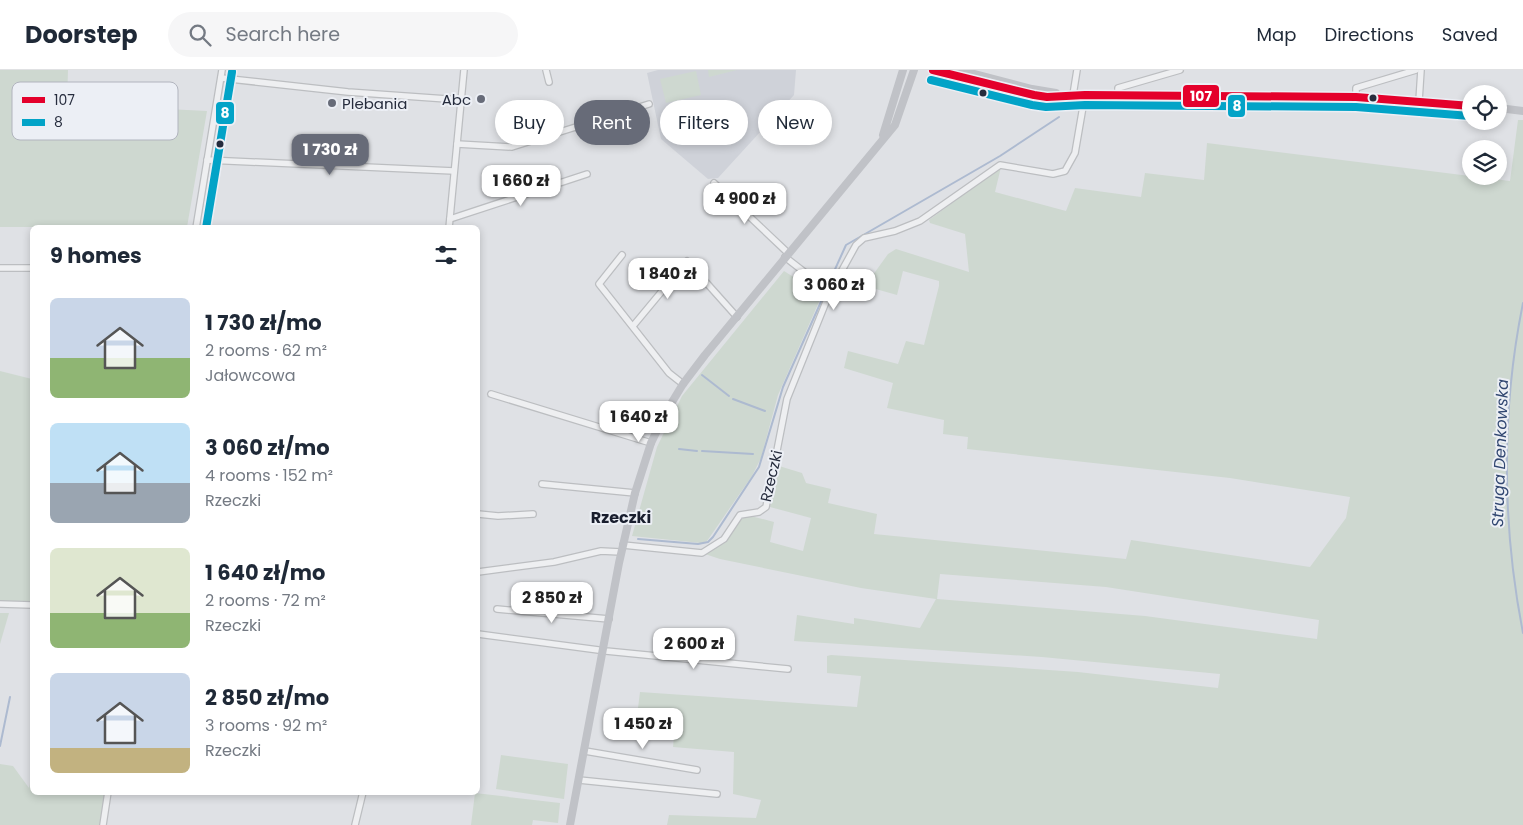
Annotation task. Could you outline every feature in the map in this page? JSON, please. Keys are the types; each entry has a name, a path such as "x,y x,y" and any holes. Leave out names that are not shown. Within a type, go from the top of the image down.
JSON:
{"main road":[{"path":"881,141 892,111 903,70"},
{"path":"570,825 622,549 635,493 651,443 683,384 786,255 897,121 914,70"},
{"path":"933,70 1047,97 1073,95 1356,97 1462,105"},
{"path":"959,70 1032,89 1073,95"},
{"path":"1507,109 1523,111"}],"street":[{"path":"196,225 222,70"},
{"path":"449,225 464,70"},
{"path":"546,70 549,82"},
{"path":"1073,95 1077,70"},
{"path":"1118,95 1118,88 1180,70"},
{"path":"1356,97 1356,88 1416,70"},
{"path":"1419,101 1421,70"},
{"path":"221,78 348,92 461,100"},
{"name":"Rzeczki","path":"480,572 554,562 601,551 622,549 702,553 724,539 740,515 759,512 766,507 787,399 830,292 850,253 864,238 895,231 920,221 1000,165 1053,174 1065,171 1075,152 1085,95"},
{"path":"457,144 512,147 574,128"},
{"path":"207,160 454,172"},
{"path":"450,219 587,174"},
{"path":"714,184 786,255 830,292"},
{"path":"622,255 599,284 669,373 683,384"},
{"path":"633,326 687,262 737,318"},
{"path":"0,268 30,268"},
{"path":"491,394 651,443"},
{"path":"542,484 635,493"},
{"path":"480,514 498,516 532,514"},
{"path":"0,604 30,605"},
{"path":"497,610 609,619"},
{"path":"480,634 603,650 788,669"},
{"path":"585,751 697,770"},
{"path":"579,780 717,794"},
{"path":"103,825 108,795"},
{"path":"355,825 362,795"}],"shaded area":[{"path":"0,70 68,70 68,82 12,82 12,140 178,140 178,110 207,111 187,225 30,225 30,227 0,227"},
{"path":"658,70 796,70 794,95 789,100 758,100 758,134 718,178 708,179 668,145 748,145 748,100 660,100 660,134 647,73"},
{"path":"708,70 737,70 709,77"},
{"path":"696,71 701,95 679,100 665,100 660,79"},
{"path":"1518,120 1523,120 1523,825 667,825 669,815 756,818 761,800 733,794 734,752 673,747 675,725 649,717 649,708 638,708 640,692 857,707 861,676 827,673 827,656 831,655 1078,672 1218,688 1220,674 1042,657 794,641 797,615 854,624 854,618 920,628 936,599 861,588 720,559 702,553 743,518 751,516 774,522 770,542 803,551 811,518 770,507 779,466 802,473 806,483 831,489 828,503 877,514 874,534 1126,559 1131,540 1310,567 1346,518 1350,497 1230,478 967,449 968,437 943,434 944,420 887,408 893,383 844,368 848,351 898,364 906,341 924,345 939,281 903,271 897,295 865,286 888,254 896,249 969,272 965,234 930,223 929,220 1001,167 995,192 1066,211 1075,188 1141,197 1145,173 1204,180 1207,143 1462,175 1462,185 1507,185 1507,181 1510,181","holes":["940,574 1106,587 1319,620 1317,639 1145,616 937,599"]},
{"path":"784,271 822,295 778,395 761,458 752,476 707,541 701,543 632,536 657,447 682,396"},
{"path":"0,371 30,378 30,605 0,604"},
{"path":"0,613 9,613 0,644"},
{"path":"501,755 568,764 564,799 496,789"},
{"path":"0,764 13,766 29,788 30,783 30,795 108,795 103,825 0,825"},
{"path":"480,794 560,803 558,823 533,820 532,825 471,825 475,795"}],"waterway":[{"path":"827,287 846,245 1000,156 1059,117"},
{"path":"638,539 698,544 708,542 713,537 759,467 783,387 824,295"},
{"name":"Struga Denkowska","path":"1523,303 1511,385 1507,468 1511,551 1523,633"},
{"path":"702,375 729,396"},
{"path":"733,399 765,411"},
{"path":"679,449 697,451"},
{"path":"702,451 753,454"},
{"path":"0,746 10,697"}],"transit line":[{"name":"107","path":"933,70 1047,97 1085,95 1356,97 1462,105"},
{"name":"8","path":"206,225 232,72"},
{"name":"8","path":"931,80 1046,107 1085,105 1356,107 1462,115"}],"place":[{"name":"Abc","path":"481,99"},
{"name":"Plebania","path":"332,103"}],"district":[{"name":"Rzeczki","path":"621,517"}]}
